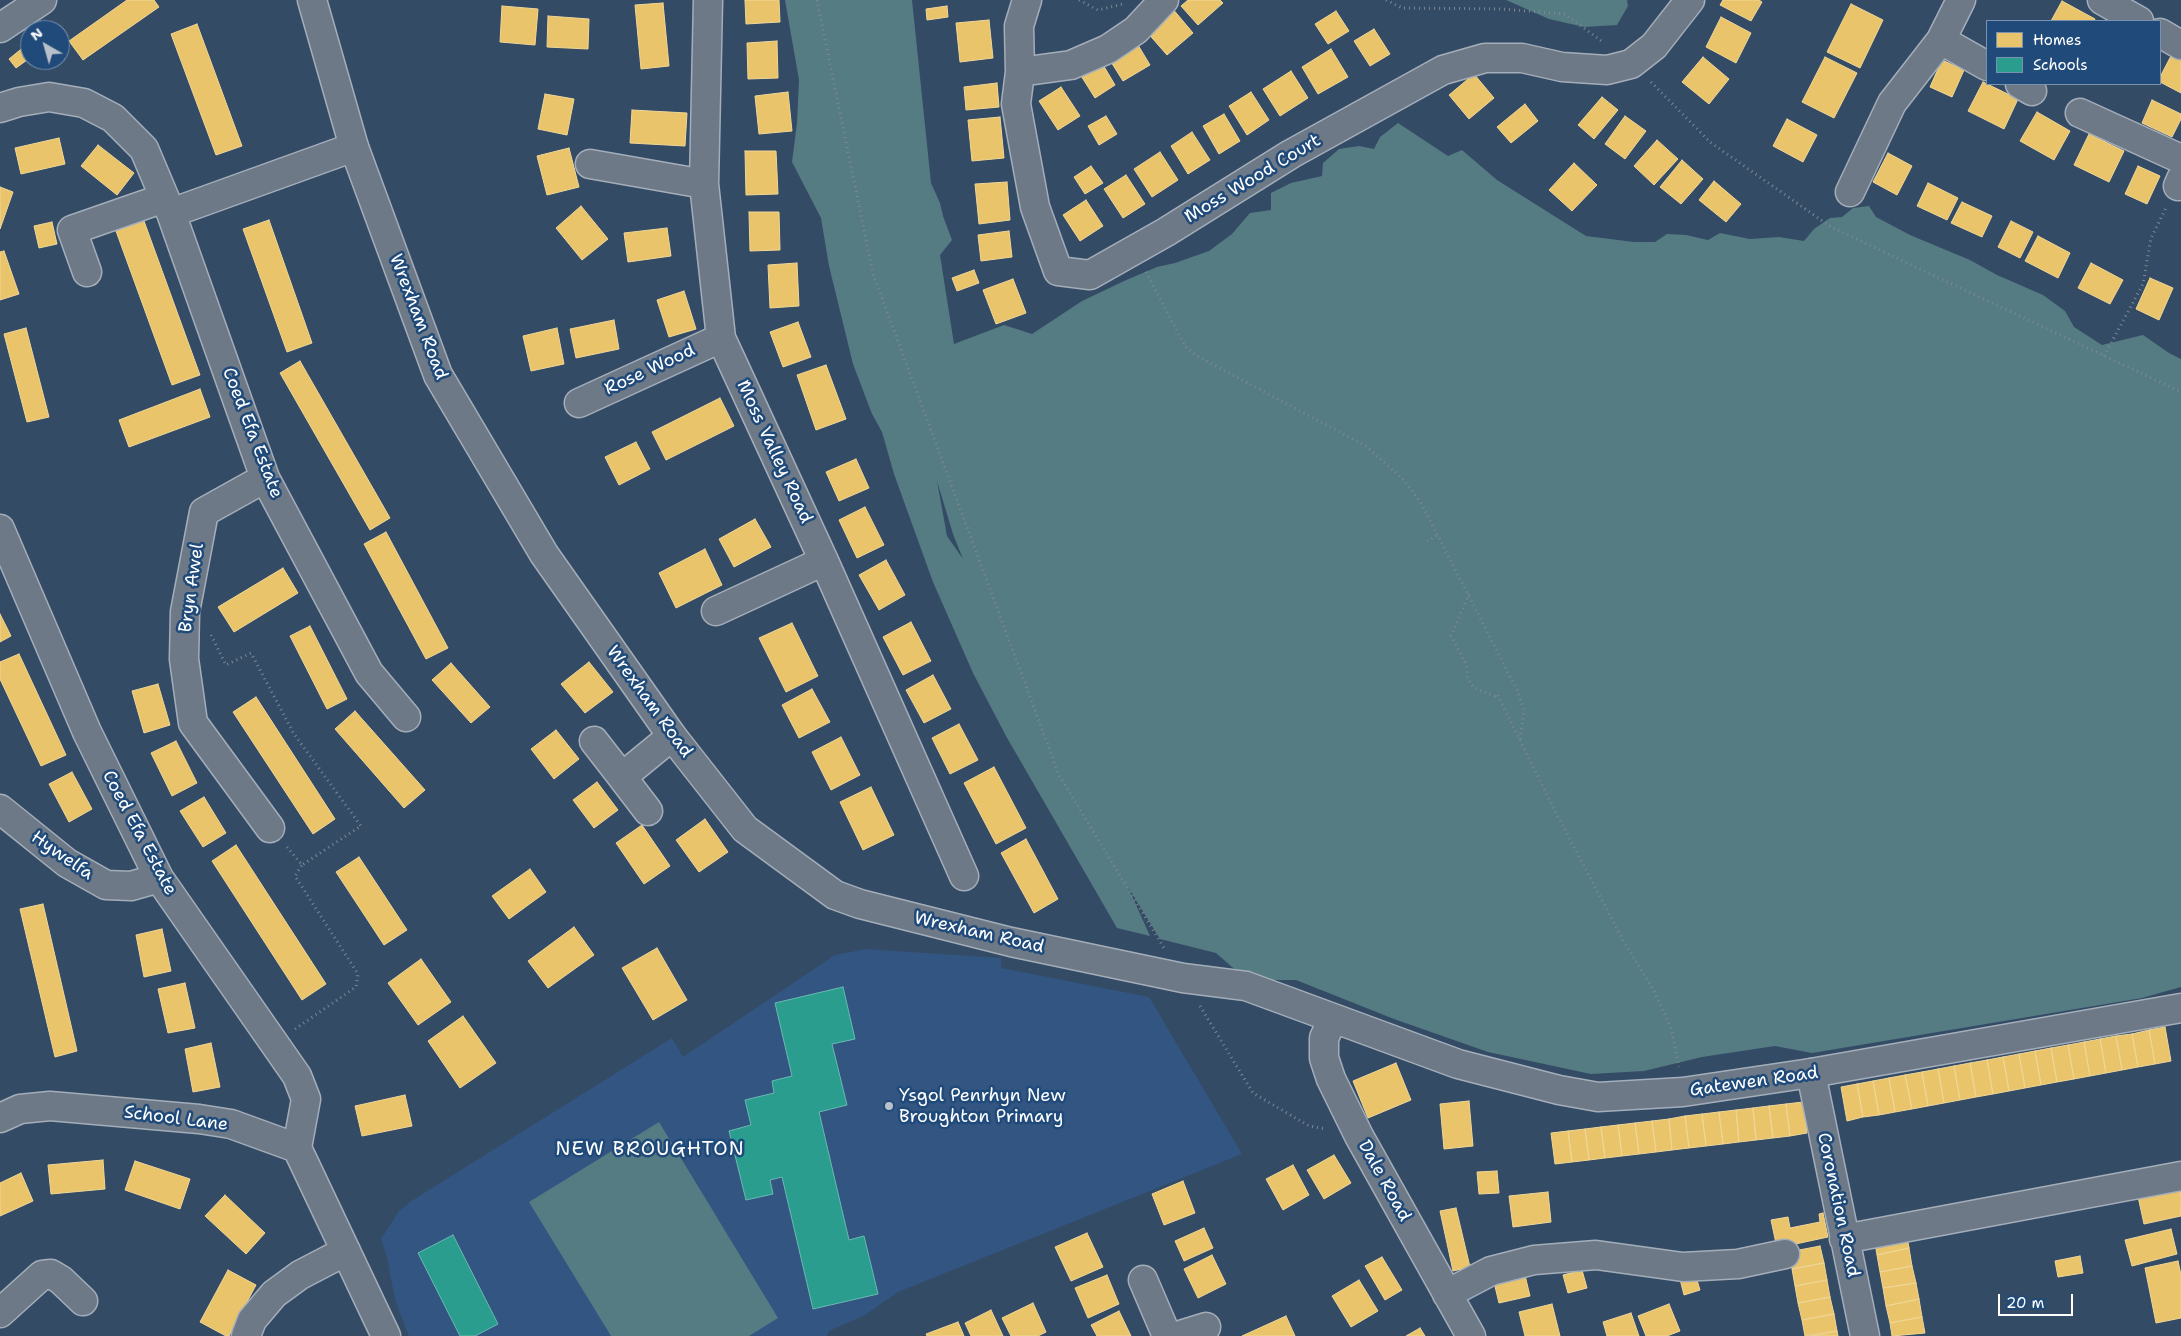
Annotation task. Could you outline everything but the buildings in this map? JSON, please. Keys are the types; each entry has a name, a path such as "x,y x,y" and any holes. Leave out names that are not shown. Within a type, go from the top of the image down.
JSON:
{"street":[{"path":"0,28 42,0"},
{"name":"Wrexham Road","path":"312,0 354,147 438,375 544,554 672,736 745,829 835,895 860,904 1011,942 1183,978 1246,986 1333,1018"},
{"name":"Moss Valley Road","path":"708,0 704,184 721,338 824,561 964,876"},
{"name":"Moss Wood Court","path":"1027,0 1019,26 1020,72 1016,104 1035,207 1058,271 1090,275 1291,154 1443,70 1486,58 1522,58 1562,67 1608,70 1631,64 1654,46 1690,0"},
{"path":"1020,72 1071,65 1108,49 1136,30 1164,0"},
{"path":"1850,192 1892,102 1940,40 1961,0"},
{"path":"2102,0 2137,20"},
{"path":"2161,34 2181,45"},
{"path":"1940,40 1986,65"},
{"name":"Coed Efa Estate","path":"0,108 19,102 49,97 84,103 113,118 144,149 167,206 265,478 369,673 406,717"},
{"path":"2080,113 2181,158"},
{"path":"87,272 72,230 167,206 354,147"},
{"path":"590,164 704,184"},
{"name":"Rose Wood","path":"579,403 721,338"},
{"name":"Bryn Awel","path":"265,478 204,512 185,612 184,659 193,722 270,828"},
{"name":"Coed Efa Estate","path":"0,529 87,732 159,878 297,1076 306,1098 297,1148"},
{"path":"716,611 824,561"},
{"path":"622,777 672,736"},
{"path":"594,742 648,811"},
{"name":"Hywelfa","path":"0,809 67,863 106,885 131,886 159,878"},
{"name":"Gatewen Road","path":"1333,1018 1458,1064 1560,1090 1598,1097 1683,1092 1811,1074 2181,1010"},
{"name":"Dale Road","path":"1333,1018 1324,1038 1324,1058 1331,1079 1358,1136 1471,1336"},
{"name":"Coronation Road","path":"1811,1074 1865,1336"},
{"name":"School Lane","path":"0,1118 20,1109 50,1106 199,1119 231,1124 297,1148"},
{"path":"297,1148 386,1336"},
{"path":"1844,1240 2181,1176"},
{"path":"246,1336 252,1320 274,1294 300,1275 346,1251"},
{"path":"1448,1294 1491,1271 1534,1260 1596,1255 1683,1267 1738,1264 1785,1254"},
{"path":"0,1313 42,1276 51,1274 61,1280 84,1301"},
{"path":"1143,1280 1167,1336"},
{"path":"1177,1336 1206,1327"}],"path":[{"path":"817,0 873,274 1059,774 1253,1093 1309,1126 1358,1136"},
{"path":"1079,0 1098,10 1123,4 1127,0"},
{"path":"1386,0 1402,8 1503,9 1565,14 1631,64 1710,142 1831,227 2181,392"},
{"path":"2104,356 2143,284 2151,238 2179,183"},
{"path":"1134,250 1185,346 1197,356 1366,446 1404,480 1421,503 1517,690 1524,710 1520,740"},
{"path":"1427,541 1438,535"},
{"path":"1469,594 1451,636 1466,664 1468,679 1474,688 1494,696 1497,694 1557,815 1623,940 1653,989 1671,1028 1683,1092"},
{"path":"210,631 226,664 251,653 294,734 361,826 302,865 295,876 358,974 356,987 274,1044"},
{"path":"270,828 302,865"}],"shaded area":[{"name":"Ysgol Penrhyn New Broughton Primary","path":"866,949 1001,958 1001,968 1149,997 1242,1154 898,1292 865,1315 829,1331 827,1336 409,1336 395,1300 387,1257 381,1239 399,1211 413,1200 672,1038 683,1057 835,955"}],"green space":[{"path":"785,0 912,0 931,183 940,203 952,240 940,255 954,344 1004,325 1032,334 1082,301 1124,281 1157,267 1209,251 1232,234 1250,213 1271,210 1271,193 1291,183 1322,176 1323,163 1339,149 1359,146 1374,149 1380,137 1398,123 1448,156 1462,150 1497,180 1586,236 1634,242 1655,242 1667,234 1686,235 1708,240 1720,233 1750,239 1779,237 1804,241 1814,229 1830,218 1842,217 1853,208 1869,206 1876,217 1910,235 1970,260 1997,275 2043,295 2065,311 2074,327 2102,345 2143,335 2181,359 2181,987 2142,998 1812,1053 1775,1046 1702,1057 1644,1071 1591,1074 1488,1052 1394,1019 1296,980 1247,980 1216,953 1160,939 1128,887 1150,936 1117,928 1006,736 973,673 933,582 894,474 882,432 872,414 853,364 829,266 821,218 792,162 797,123 799,80","holes":["937,481 953,534 963,559 947,536"]},
{"path":"1506,0 1627,0 1628,6 1617,25 1584,27 1549,19"},
{"path":"659,1122 778,1318 749,1336 611,1336 529,1202"}],"place":[{"name":"Ysgol Penrhyn New Broughton Primary","path":"889,1106"}],"district":[{"name":"NEW BROUGHTON","path":"650,1150"}]}
